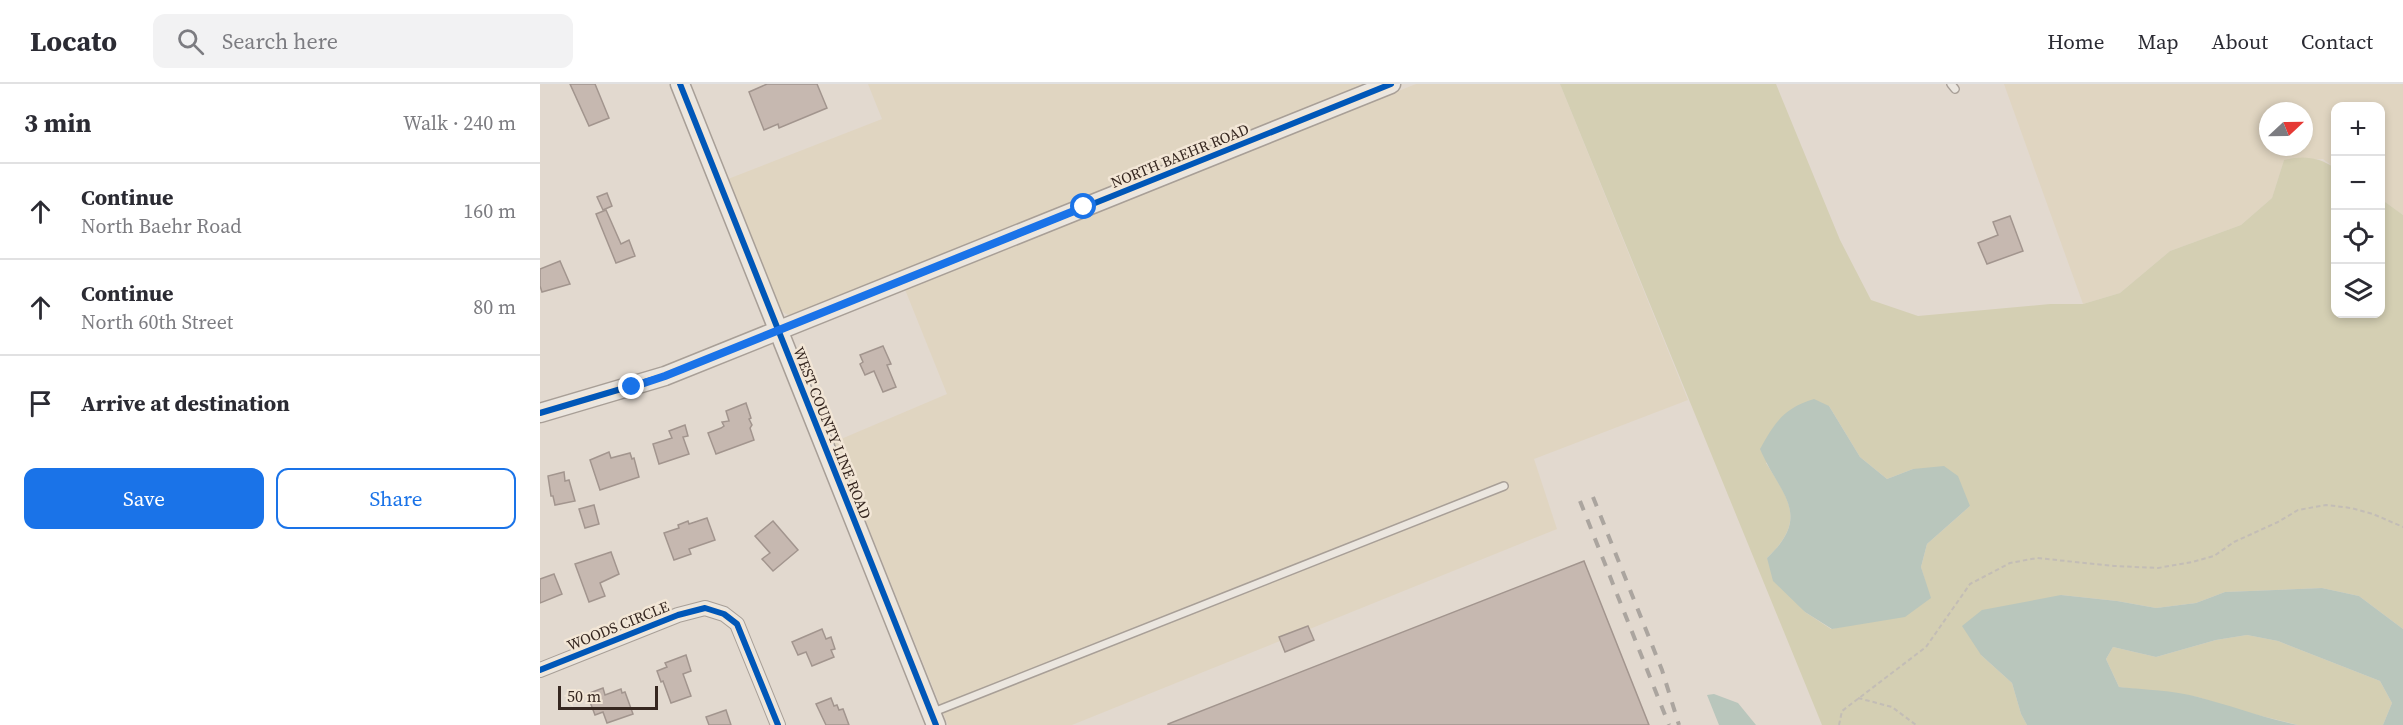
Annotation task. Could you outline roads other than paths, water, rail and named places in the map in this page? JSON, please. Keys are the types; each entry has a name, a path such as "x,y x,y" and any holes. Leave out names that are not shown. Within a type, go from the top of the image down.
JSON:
{"street":[{"name":"WEST COUNTY LINE ROAD","path":"680,84 933,719"},
{"name":"NORTH BAEHR ROAD","path":"540,413 665,376 1391,84"},
{"name":"WOODS CIRCLE","path":"540,670 678,615 705,608 724,614 737,624 778,725"}],"lane":[{"path":"933,719 1503,486"}],"railway":[{"path":"1593,497 1662,670 1679,725"},
{"path":"1580,501 1669,725"}]}
